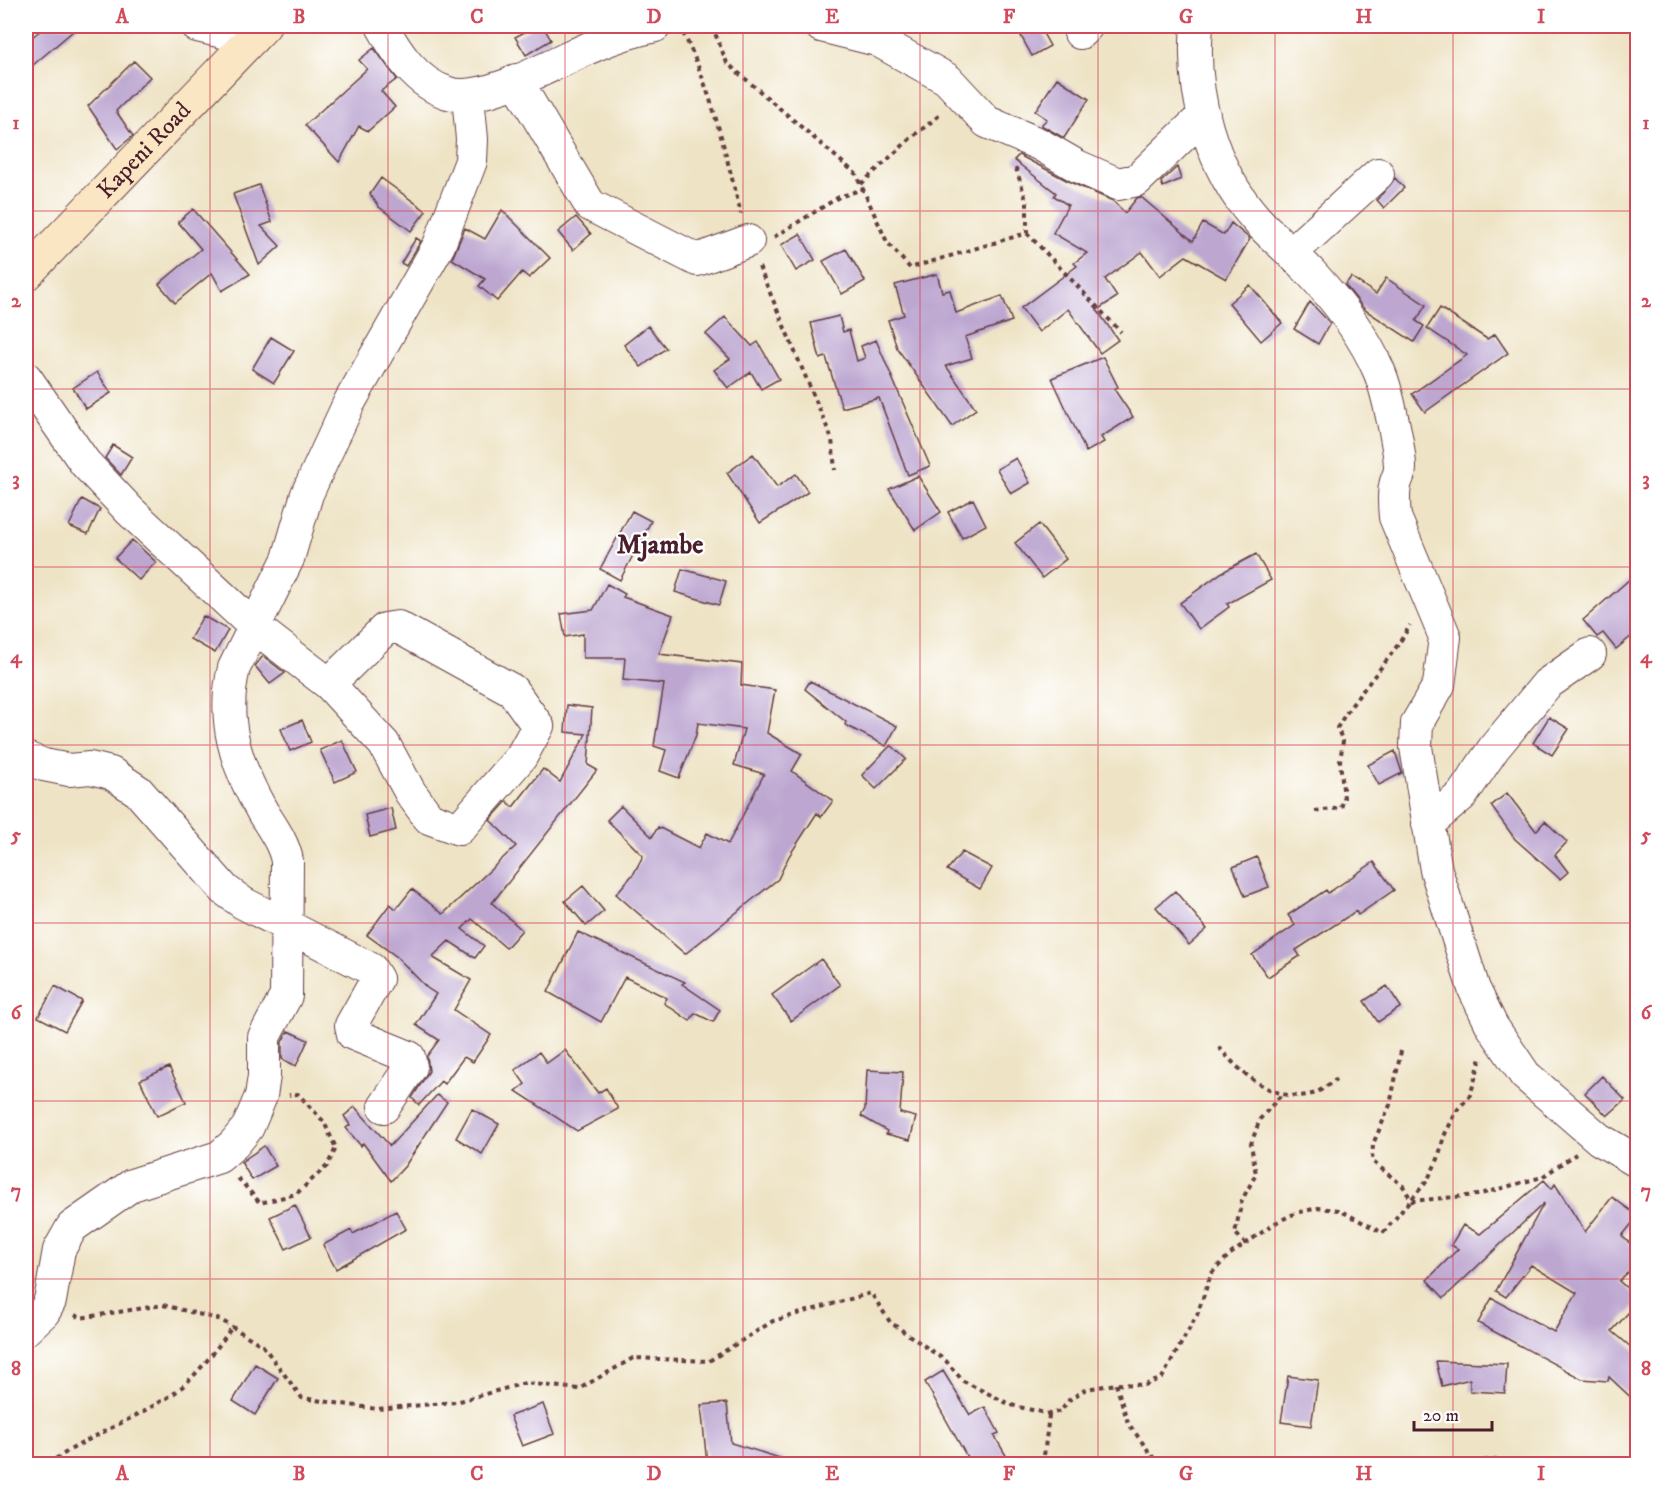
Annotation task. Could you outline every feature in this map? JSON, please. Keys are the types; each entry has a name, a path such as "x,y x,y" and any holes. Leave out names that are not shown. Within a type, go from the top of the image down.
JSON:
{"main road":[{"name":"Kapeni Road","path":"26,274 258,32"}],"street":[{"path":"197,26 258,32"},
{"path":"382,26 394,47 424,81 448,93 468,96 516,80 598,44 655,26"},
{"path":"821,26 877,40 947,79 981,117 1118,184 1137,180 1204,115"},
{"path":"1197,26 1195,68 1204,115 1219,160 1243,201 1256,218 1312,274 1337,305 1378,369 1399,457 1399,475 1393,501 1395,517 1445,637 1439,685 1416,728 1416,747 1428,824 1443,897 1474,989 1492,1026 1525,1075 1599,1139 1638,1162"},
{"path":"516,80 590,205 697,260 750,245"},
{"path":"26,1329 44,1312 50,1301 59,1250 72,1227 132,1185 219,1157 234,1144 248,1126 261,1096 264,1076 264,1037 286,996 288,924 286,853 243,771 233,742 227,708 234,668 256,628 288,559 308,494 344,413 439,245 471,161 472,139 468,96"},
{"path":"1291,253 1378,174"},
{"path":"26,378 85,463 163,543 256,628 329,684 384,744 410,792 429,818 459,830 521,757 538,726 512,690 398,627 385,628 329,684"},
{"path":"1428,824 1462,795 1494,747 1547,684 1590,654"},
{"path":"26,758 44,765 69,770 90,768 111,773 138,791 225,890 243,903 288,924 371,969 377,979 351,1024 353,1034 409,1057 411,1067 384,1107"}],"path":[{"path":"679,26 692,50 724,147 750,245 832,439 835,470"},
{"path":"712,26 727,63 856,174 887,242 910,268 1027,233"},
{"path":"750,245 862,186 960,94"},
{"path":"999,126 1021,177 1026,203 1027,233 1121,332"},
{"path":"1315,811 1341,808 1344,789 1340,761 1343,741 1337,728 1369,681 1395,652 1413,619"},
{"path":"50,1301 80,1318 163,1305 221,1320 263,1346 302,1398 377,1409 456,1402 525,1383 579,1389 633,1358 709,1361 773,1321 871,1293 890,1322 946,1361 963,1381 1011,1405 1049,1414 1061,1411 1069,1400 1086,1389 1116,1384 1145,1385 1162,1378 1197,1315 1210,1274 1229,1255 1277,1222 1296,1213 1318,1208 1339,1210 1383,1233 1427,1181 1438,1159 1444,1136 1458,1110 1470,1095 1474,1076 1492,1026"},
{"path":"1219,1047 1235,1067 1282,1094 1312,1094 1336,1079"},
{"path":"1401,1051 1390,1105 1373,1144 1372,1161 1403,1186 1412,1201"},
{"path":"219,1157 260,1203 296,1194 327,1166 336,1148 324,1122 298,1094 261,1096"},
{"path":"1246,1244 1235,1233 1242,1200 1256,1174 1251,1144 1260,1119 1282,1094"},
{"path":"1412,1201 1477,1195 1542,1177 1599,1139"},
{"path":"48,1464 78,1443 172,1395 216,1350 232,1327"},
{"path":"1116,1384 1128,1423 1158,1464"},
{"path":"1043,1464 1049,1414"},
{"path":"1448,1464 1491,1460 1597,1464"}],"building":[{"path":"46,26 79,26 26,71 26,42"},
{"path":"536,26 543,26 551,40 526,55 515,37"},
{"path":"1039,26 1050,46 1032,56 1021,36"},
{"path":"374,48 397,79 381,91 395,107 368,131 359,126 339,162 305,125 367,69 359,60"},
{"path":"134,61 150,77 116,111 133,136 117,149 88,106"},
{"path":"1057,78 1089,99 1064,138 1041,125 1047,119 1035,111"},
{"path":"1019,155 1070,182 1113,201 1125,213 1137,198 1141,197 1193,241 1203,223 1224,235 1231,223 1250,239 1226,279 1186,256 1160,276 1142,252 1105,279 1117,297 1097,310 1118,340 1100,353 1068,309 1039,332 1021,308 1077,266 1074,263 1087,253 1053,233 1068,205 1054,196 1056,193 1014,160"},
{"path":"1177,167 1181,179 1163,187 1161,182"},
{"path":"381,178 426,211 411,231 379,207 370,194"},
{"path":"1395,178 1404,188 1384,208 1377,200"},
{"path":"259,185 272,222 261,226 280,246 259,265 233,194"},
{"path":"193,209 250,274 222,291 212,273 175,303 159,284 201,249 178,222"},
{"path":"502,210 550,258 529,278 522,272 497,301 479,286 485,279 452,259 465,228 485,239"},
{"path":"576,217 591,234 573,250 558,232"},
{"path":"800,234 815,260 796,271 781,245"},
{"path":"416,238 421,241 406,266 401,263"},
{"path":"846,249 865,281 842,294 823,261"},
{"path":"937,274 942,292 950,290 956,313 1002,296 1012,321 965,337 972,358 946,366 976,409 952,426 897,348 888,320 904,315 895,285"},
{"path":"1351,277 1376,294 1386,278 1426,305 1416,321 1424,326 1414,342 1365,310 1345,285"},
{"path":"1250,285 1282,323 1261,341 1229,303"},
{"path":"1310,302 1330,323 1318,344 1294,329"},
{"path":"1440,308 1487,339 1495,334 1508,353 1425,412 1412,394 1467,355 1427,328"},
{"path":"839,316 843,332 849,330 857,361 865,358 861,346 876,340 930,466 908,475 879,398 842,408 826,357 820,359 811,323"},
{"path":"725,317 752,346 758,342 779,379 761,389 751,372 728,388 714,370 730,359 706,334"},
{"path":"648,326 666,348 641,367 624,345"},
{"path":"271,337 294,351 274,383 252,369"},
{"path":"1103,357 1118,387 1114,389 1133,417 1101,437 1104,442 1086,452 1052,378"},
{"path":"97,372 111,393 86,409 73,388"},
{"path":"113,445 132,457 121,475 105,458"},
{"path":"753,454 777,487 796,474 808,492 760,523 727,473"},
{"path":"1016,458 1030,483 1011,494 997,469"},
{"path":"918,476 941,512 915,530 889,489"},
{"path":"82,499 100,509 88,534 69,526"},
{"path":"973,499 986,525 962,538 948,512"},
{"path":"632,511 651,521 620,580 600,569"},
{"path":"1039,524 1066,559 1042,578 1015,543"},
{"path":"132,540 156,562 139,580 115,558"},
{"path":"1256,554 1271,580 1227,604 1229,607 1199,629 1180,603 1221,573"},
{"path":"682,569 726,581 719,605 675,592"},
{"path":"1638,572 1638,631 1616,649 1603,633 1597,637 1583,620"},
{"path":"607,584 625,594 623,597 673,615 659,654 742,664 741,685 775,690 767,733 802,754 792,771 833,801 821,817 817,813 789,856 778,879 685,954 616,894 634,873 643,856 607,820 621,806 652,837 658,827 699,848 707,833 728,844 764,774 734,765 744,729 698,723 696,735 679,778 660,771 666,750 654,746 664,684 623,680 625,658 583,658 583,634 565,637 561,614 593,610"},
{"path":"203,616 228,630 215,653 190,639"},
{"path":"263,656 285,673 270,684 255,666"},
{"path":"810,681 897,726 886,746 845,725 846,722 805,689"},
{"path":"567,705 592,708 588,765 597,770 492,903 522,930 506,948 472,919 462,929 484,946 475,958 449,941 432,957 471,980 454,1010 491,1035 473,1062 464,1057 444,1084 441,1081 419,1105 412,1098 429,1071 427,1056 439,1040 416,1025 436,994 427,988 397,957 367,935 390,904 396,909 412,889 443,914 516,846 490,820 507,801 513,807 543,769 560,782 586,734 565,732"},
{"path":"1549,717 1569,729 1552,755 1533,743"},
{"path":"302,720 311,742 290,751 281,729"},
{"path":"342,740 357,772 335,782 320,750"},
{"path":"891,745 906,759 876,789 862,775"},
{"path":"1395,751 1402,773 1379,785 1368,765"},
{"path":"1507,793 1536,831 1545,821 1567,842 1555,855 1568,872 1560,879 1515,839 1491,806"},
{"path":"391,808 396,830 370,837 365,815"},
{"path":"962,852 992,868 980,889 947,870"},
{"path":"1257,857 1269,887 1245,896 1233,867"},
{"path":"1374,862 1394,890 1358,915 1356,911 1296,950 1300,956 1268,977 1252,955 1295,925 1288,915 1326,890 1328,893"},
{"path":"583,886 604,911 586,926 565,901"},
{"path":"1175,891 1207,929 1189,945 1156,907"},
{"path":"578,932 685,982 682,984 720,1010 713,1022 695,1013 690,1021 664,1003 667,998 625,977 601,1022 548,992"},
{"path":"821,959 840,985 791,1021 772,995"},
{"path":"55,986 82,1001 65,1031 38,1017"},
{"path":"1387,986 1401,1007 1378,1022 1364,1001"},
{"path":"288,1031 308,1040 296,1066 282,1059 282,1042"},
{"path":"565,1050 598,1093 606,1088 618,1109 577,1131 516,1091 525,1084 515,1070 539,1052 547,1063"},
{"path":"169,1067 186,1102 157,1116 140,1080"},
{"path":"867,1070 903,1072 900,1113 916,1117 910,1140 886,1134 887,1131 861,1116 865,1109"},
{"path":"1602,1076 1625,1100 1607,1116 1585,1093"},
{"path":"437,1095 447,1102 405,1166 391,1181 363,1143 361,1146 346,1128 350,1125 344,1116 355,1107 390,1146"},
{"path":"472,1109 499,1124 482,1154 456,1138"},
{"path":"264,1146 276,1166 252,1180 241,1162"},
{"path":"1544,1180 1552,1189 1555,1184 1585,1232 1612,1197 1638,1216 1622,1236 1638,1251 1638,1263 1619,1281 1638,1298 1638,1302 1612,1331 1638,1353 1638,1404 1609,1377 1608,1381 1582,1379 1478,1323 1492,1298 1554,1332 1577,1293 1531,1265 1506,1297 1496,1291 1544,1203 1444,1298 1427,1280 1458,1249 1451,1245 1463,1225 1480,1234"},
{"path":"295,1205 311,1237 286,1249 270,1217"},
{"path":"396,1211 406,1229 336,1269 323,1245 351,1230 353,1234"},
{"path":"1436,1361 1507,1364 1505,1393 1470,1391 1470,1379 1442,1386"},
{"path":"255,1364 278,1378 255,1415 233,1401"},
{"path":"943,1371 970,1415 985,1407 999,1433 994,1435 1011,1464 971,1464 925,1382"},
{"path":"1288,1376 1318,1380 1311,1426 1281,1422"},
{"path":"727,1403 731,1443 783,1459 782,1464 707,1464 701,1405"},
{"path":"543,1404 554,1434 522,1446 510,1416"}],"district":[{"name":"Mjambe","path":"660,545"}]}
